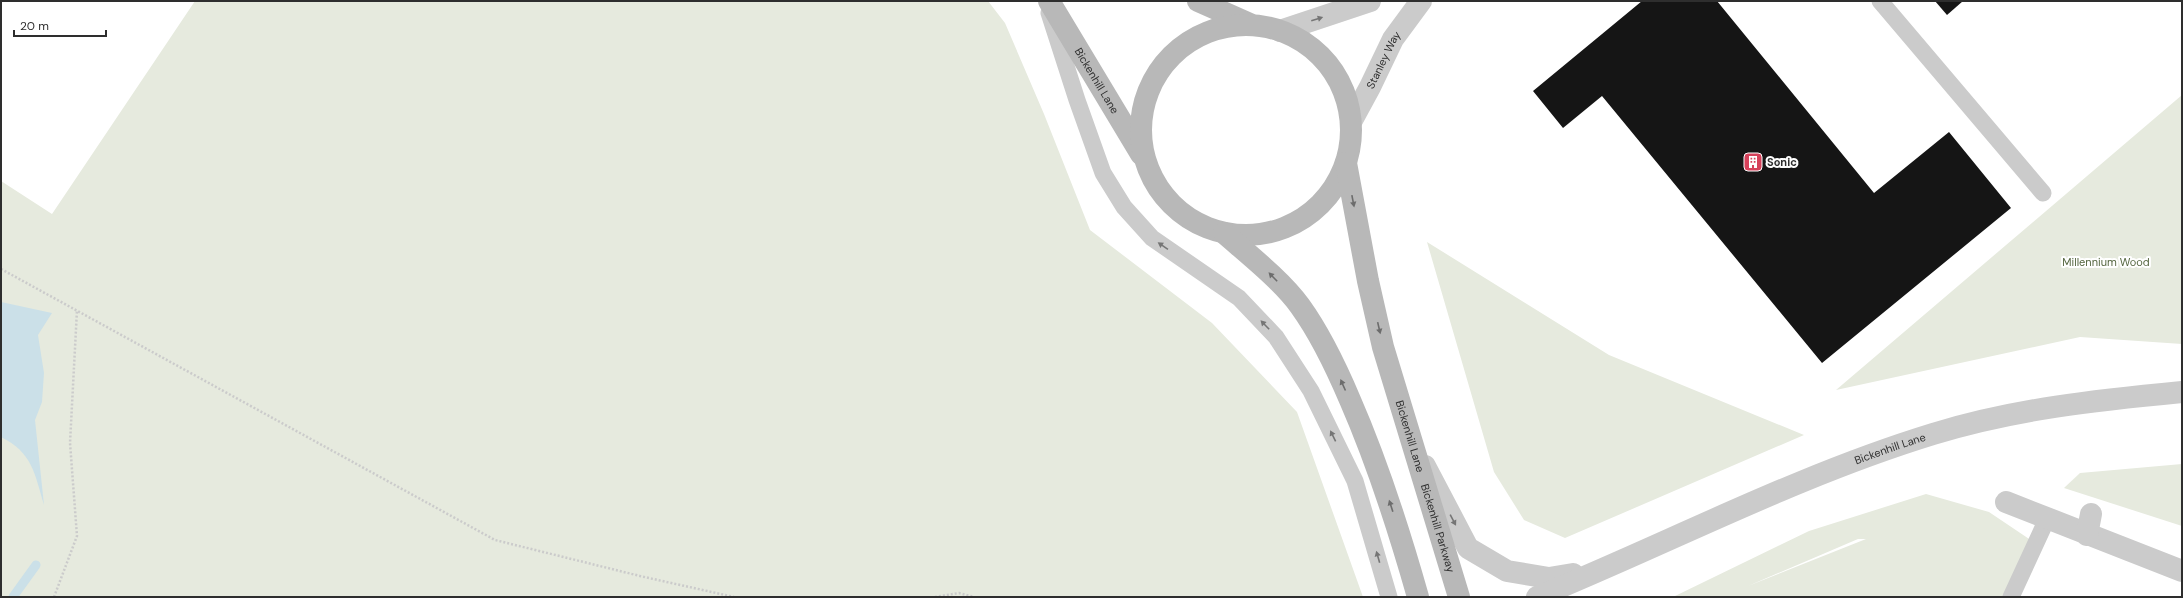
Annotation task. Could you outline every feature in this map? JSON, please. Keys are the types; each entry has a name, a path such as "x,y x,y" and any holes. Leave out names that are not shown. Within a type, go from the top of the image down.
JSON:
{"main road":[{"name":"Bickenhill Lane","path":"1049,1 1145,161"},
{"path":"1198,1 1254,26"},
{"path":"1254,26 1280,31 1307,45 1329,66 1344,92 1350,122 1350,142 1346,162 1332,190 1311,213 1285,228 1254,235 1224,234 1197,224 1174,208 1157,186 1145,161 1141,132 1144,103 1156,76 1170,59 1198,37 1226,27 1254,26"},
{"name":"Bickenhill Lane","path":"1346,162 1368,281 1383,347 1409,436"},
{"path":"1224,234 1267,272 1300,305 1322,339 1367,439 1400,535 1418,597"},
{"name":"Bickenhill Parkway","path":"1409,436 1459,597"}],"street":[{"path":"1280,31 1370,1"},
{"name":"Stanley Way","path":"1350,122 1370,88 1393,39 1421,1"},
{"name":"Bickenhill Lane","path":"1537,597 1615,565 1769,496 1845,464 1933,433 2016,412 2090,401 2182,392"},
{"name":"Bickenhill Lane","path":"1409,436 1468,548 1495,566 1507,571 1549,578 1615,565"},
{"path":"2006,502 2047,519 2089,525 2182,571"},
{"name":"Bickenhill Lane","path":"1569,597 1615,565"}],"lane":[{"path":"1046,1 1077,100 1103,173 1124,207 1152,238 1239,298 1276,337 1311,391 1355,481 1390,596"},
{"path":"1880,1 2043,193"},
{"path":"2011,597 2047,519"}],"path":[{"path":"1,269 495,540 640,576 734,597"},
{"path":"54,597 77,536 70,443 77,310"},
{"path":"935,597 959,593 974,597"}],"green space":[{"path":"195,1 988,1 1005,23 1044,114 1090,230 1212,323 1297,412 1363,597 1,597 1,181 52,214"},
{"name":"Millennium Wood","path":"2182,95 2182,344 2080,337 1836,390"},
{"path":"1427,242 1609,355 1804,435 1565,538 1524,520 1494,472"},
{"path":"2182,464 2182,526 2064,488 2080,473"},
{"path":"1926,494 1989,512 2035,543 2011,597 1673,597 1809,531","holes":["1858,539 1866,539 1748,586"]}],"water":[{"path":"1,302 52,313 38,335 44,373 42,402 35,420 44,505 35,474 26,457 20,450 1,437"}],"building":[{"name":"Sonic","path":"1642,1 1717,1 1874,193 1949,132 2011,208 1822,363 1602,96 1563,128 1533,91"},
{"path":"1935,1 1963,1 1947,15"}],"waterway":[{"path":"13,597 36,565"}],"place":[{"name":"Sonic","path":"1753,162"}]}
